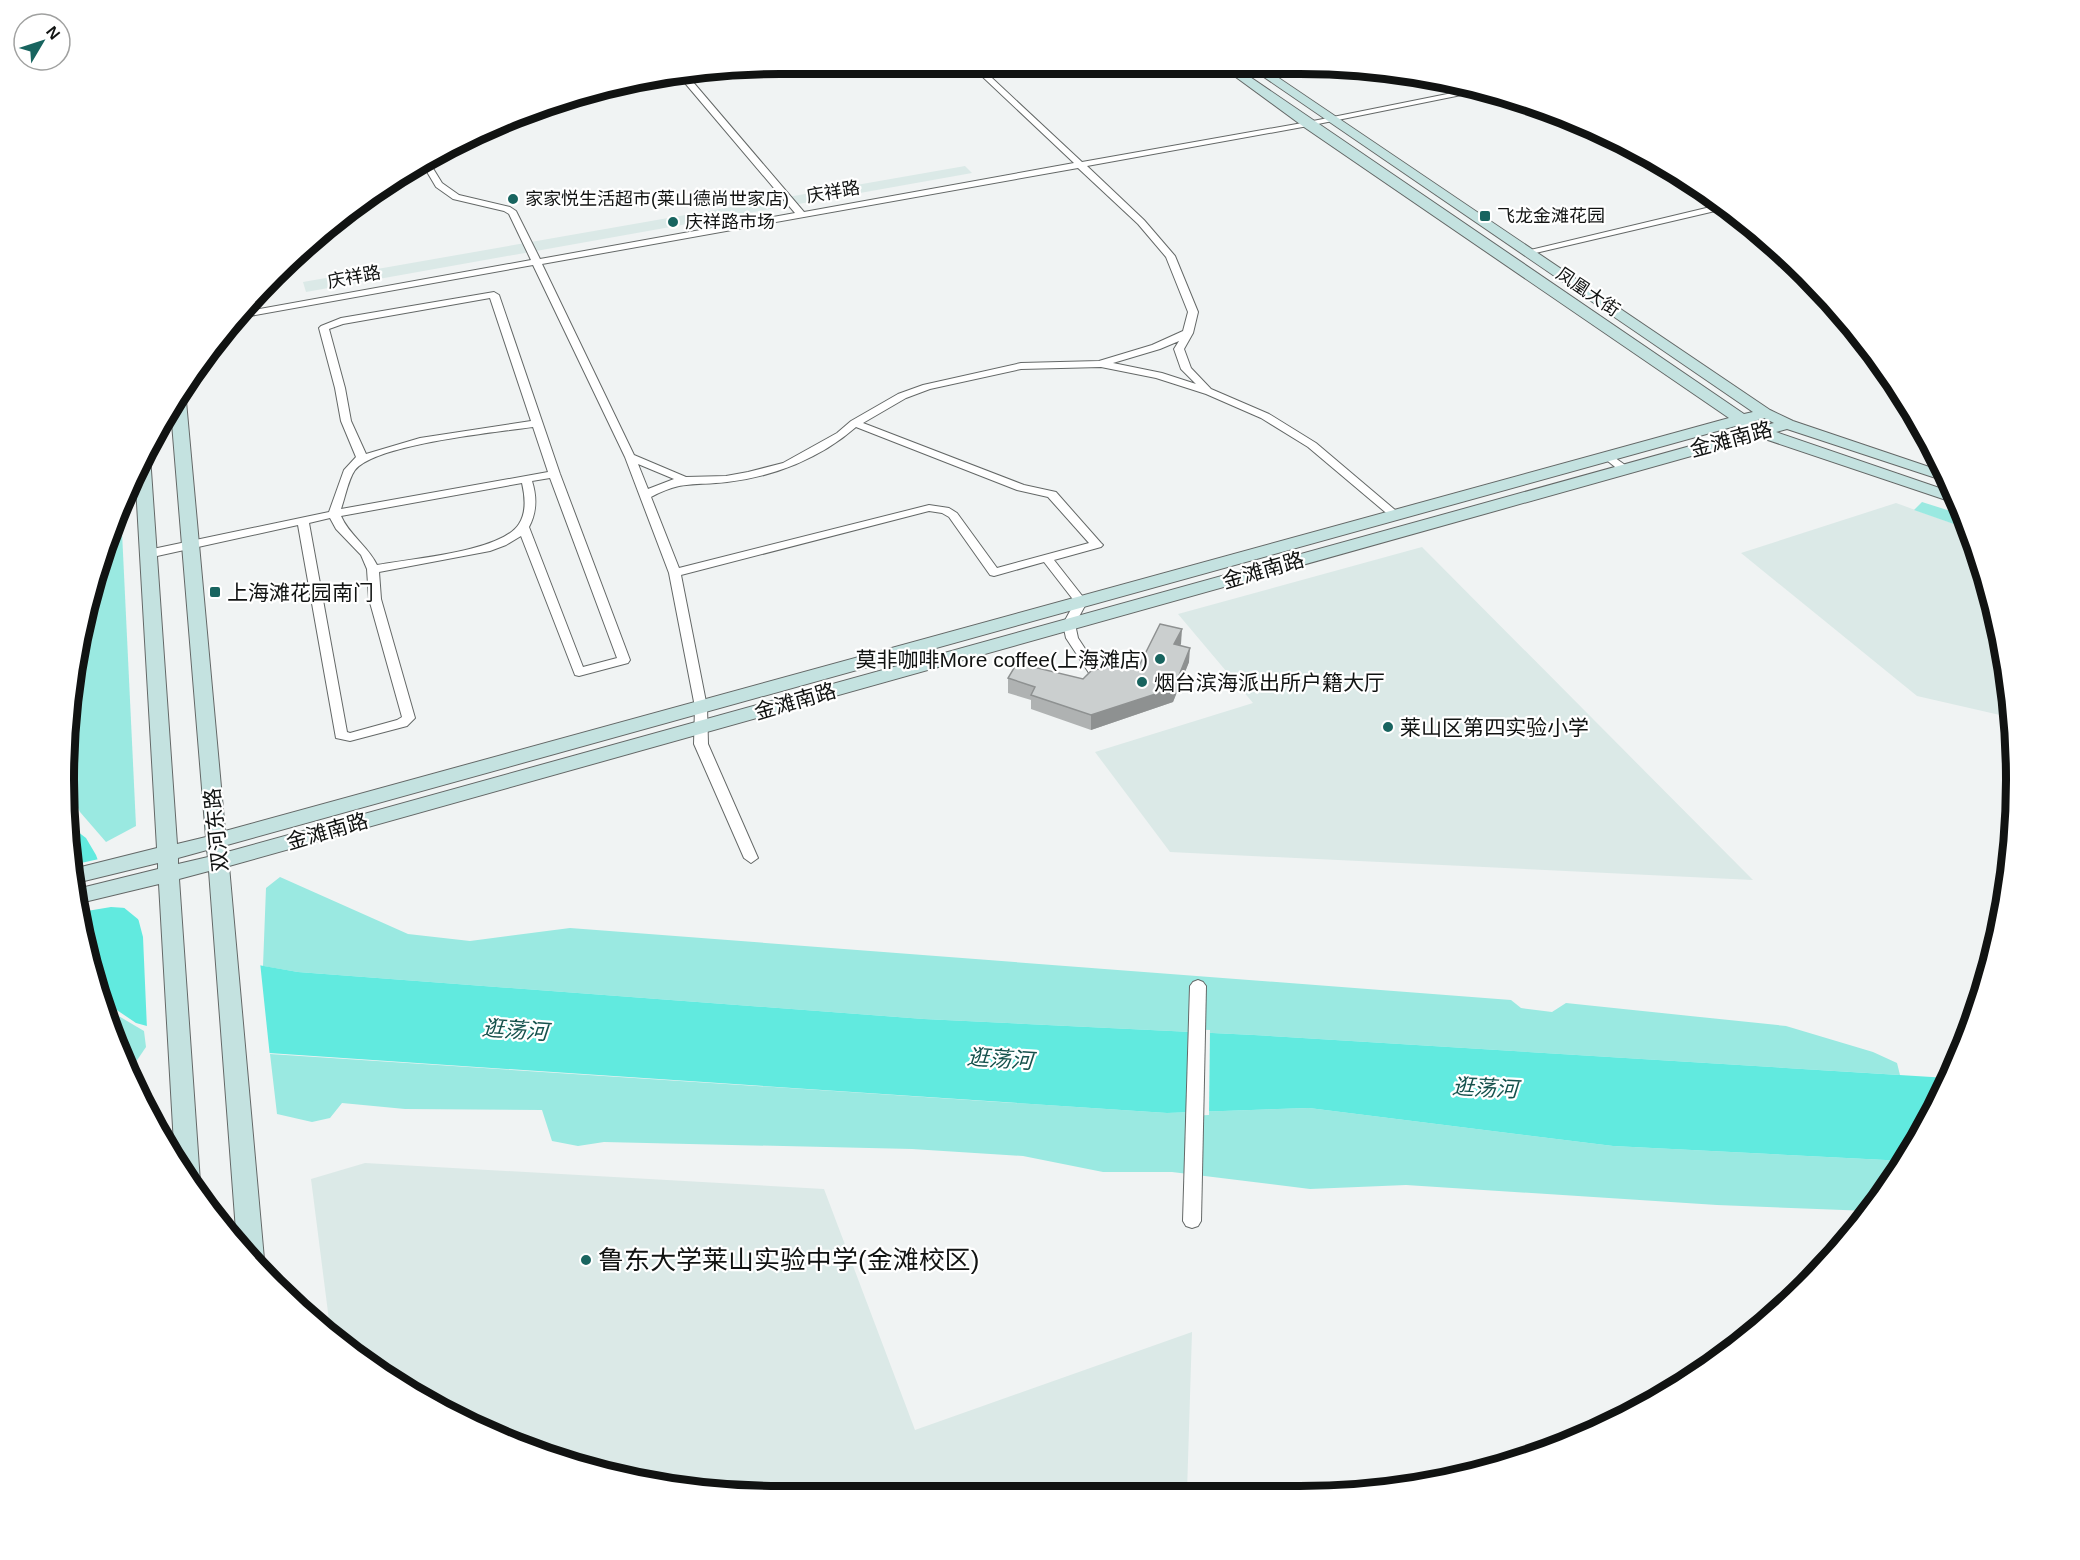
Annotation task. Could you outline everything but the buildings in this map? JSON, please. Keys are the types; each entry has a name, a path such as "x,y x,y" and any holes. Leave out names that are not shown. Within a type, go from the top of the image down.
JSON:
{"street":[{"path":"985,74 1141,222 1170,256 1193,312 1188,333 1179,349 1186,369 1210,392"},
{"name":"凤凰大街","path":"1238,74 1760,432 1946,495"},
{"path":"1242,74 1254,80 1264,78 1260,74"},
{"name":"凤凰大街","path":"1265,74 1765,413 1788,424 1937,475"},
{"path":"687,80 801,214"},
{"name":"庆祥路","path":"250,313 1308,124 1463,93"},
{"path":"428,167 439,185 456,197 507,209 513,213 630,457 675,573 701,707 701,744 751,858"},
{"path":"1397,185 1386,173 1401,171 1420,180"},
{"path":"1527,252 1715,208"},
{"path":"362,458 346,421 324,328 341,321 494,295 554,474 624,660 579,672 523,527"},
{"path":"1101,364 1156,347 1188,333"},
{"path":"1681,379 1664,365 1661,361 1663,359 1681,359 1703,371"},
{"path":"646,495 663,486 685,480 726,479 786,465 841,435 855,423 902,396 950,381 1021,366 1101,364 1158,375 1210,392 1265,416 1312,444 1395,515"},
{"name":"双河东路","path":"179,410 217,852 224,903 250,1247"},
{"name":"金滩南路","path":"217,852 701,707 1765,413"},
{"path":"303,521 341,735 351,737 402,723 408,718 375,599 373,569 366,554 340,527 334,514 349,470 362,458 420,441 538,423"},
{"path":"675,573 929,508 945,510 953,515 994,572 1097,544 1052,494 1021,488 855,423"},
{"name":"金滩南路","path":"81,876 108,878 217,852 702,726 1788,424"},
{"path":"1608,456 1624,469"},
{"path":"630,457 685,480"},
{"path":"148,554 334,514 554,474"},
{"path":"142,476 167,864 182,1054 187,1164"},
{"path":"373,569 496,544 512,537 523,527 531,509 531,494 526,479"},
{"path":"1047,558 1081,602 1069,624 1072,638 1094,669"},
{"name":"金滩南路","path":"83,893 108,878"},
{"path":"1192,1221 1198,986"}],"shaded area":[{"name":"庆祥路市场","path":"965,166 972,173 306,292 303,282"},
{"path":"1922,502 1954,512 1959,526 1914,510"},
{"path":"1896,503 1959,526 1982,597 1993,642 2003,716 1917,696 1741,553"},
{"path":"122,524 136,826 106,842 80,812 74,800 74,780 75,734 80,688 87,642 98,597"},
{"name":"莱山区第四实验小学","path":"1422,547 1753,880 1170,852 1095,752 1253,703 1178,614"},
{"path":"280,877 408,934 470,941 570,928 1511,1000 1521,1008 1552,1012 1566,1003 1786,1026 1873,1052 1897,1063 1900,1075 1254,1035 924,1019 298,972 263,966 266,888"},
{"path":"113,1013 144,1031 146,1047 134,1065"},
{"path":"270,1054 1167,1113 1309,1108 1613,1146 1895,1160 1860,1211 1717,1205 1406,1185 1310,1189 1172,1172 1103,1172 1023,1156 912,1149 604,1142 578,1146 552,1141 542,1110 405,1109 342,1103 330,1118 312,1122 277,1114"},
{"name":"鲁东大学莱山实验中学(金滩校区)","path":"365,1163 824,1189 915,1430 1192,1332 1187,1486 734,1485 642,1473 553,1449 468,1414 427,1392 387,1367 329,1324 311,1179"}],"water":[{"name":"逛荡河","path":"75,830 86,838 96,855 109,891 117,902 166,942 200,955 298,972 924,1019 1254,1035 1941,1078 1895,1160 1613,1146 1309,1108 1167,1113 238,1051 136,1023 111,1006 87,918"}],"pier":[{"path":"99,859 111,890 126,908 111,907 86,911 79,863"},
{"path":"138,918 168,940 201,952 260,962 270,1057 237,1054 147,1029 143,937"},
{"path":"1188,1029 1210,1030 1209,1115 1186,1116"}],"place":[{"name":"家家悦生活超市(莱山德尚世家店)","path":"513,199"},
{"name":"飞龙金滩花园","path":"1485,216"},
{"name":"庆祥路市场","path":"673,222"},
{"name":"上海滩花园南门","path":"215,592"},
{"name":"莫非咖啡More coffee(上海滩店)","path":"1160,659"},
{"name":"烟台滨海派出所户籍大厅","path":"1142,682"},
{"name":"莱山区第四实验小学","path":"1388,727"},
{"name":"鲁东大学莱山实验中学(金滩校区)","path":"586,1260"}]}
